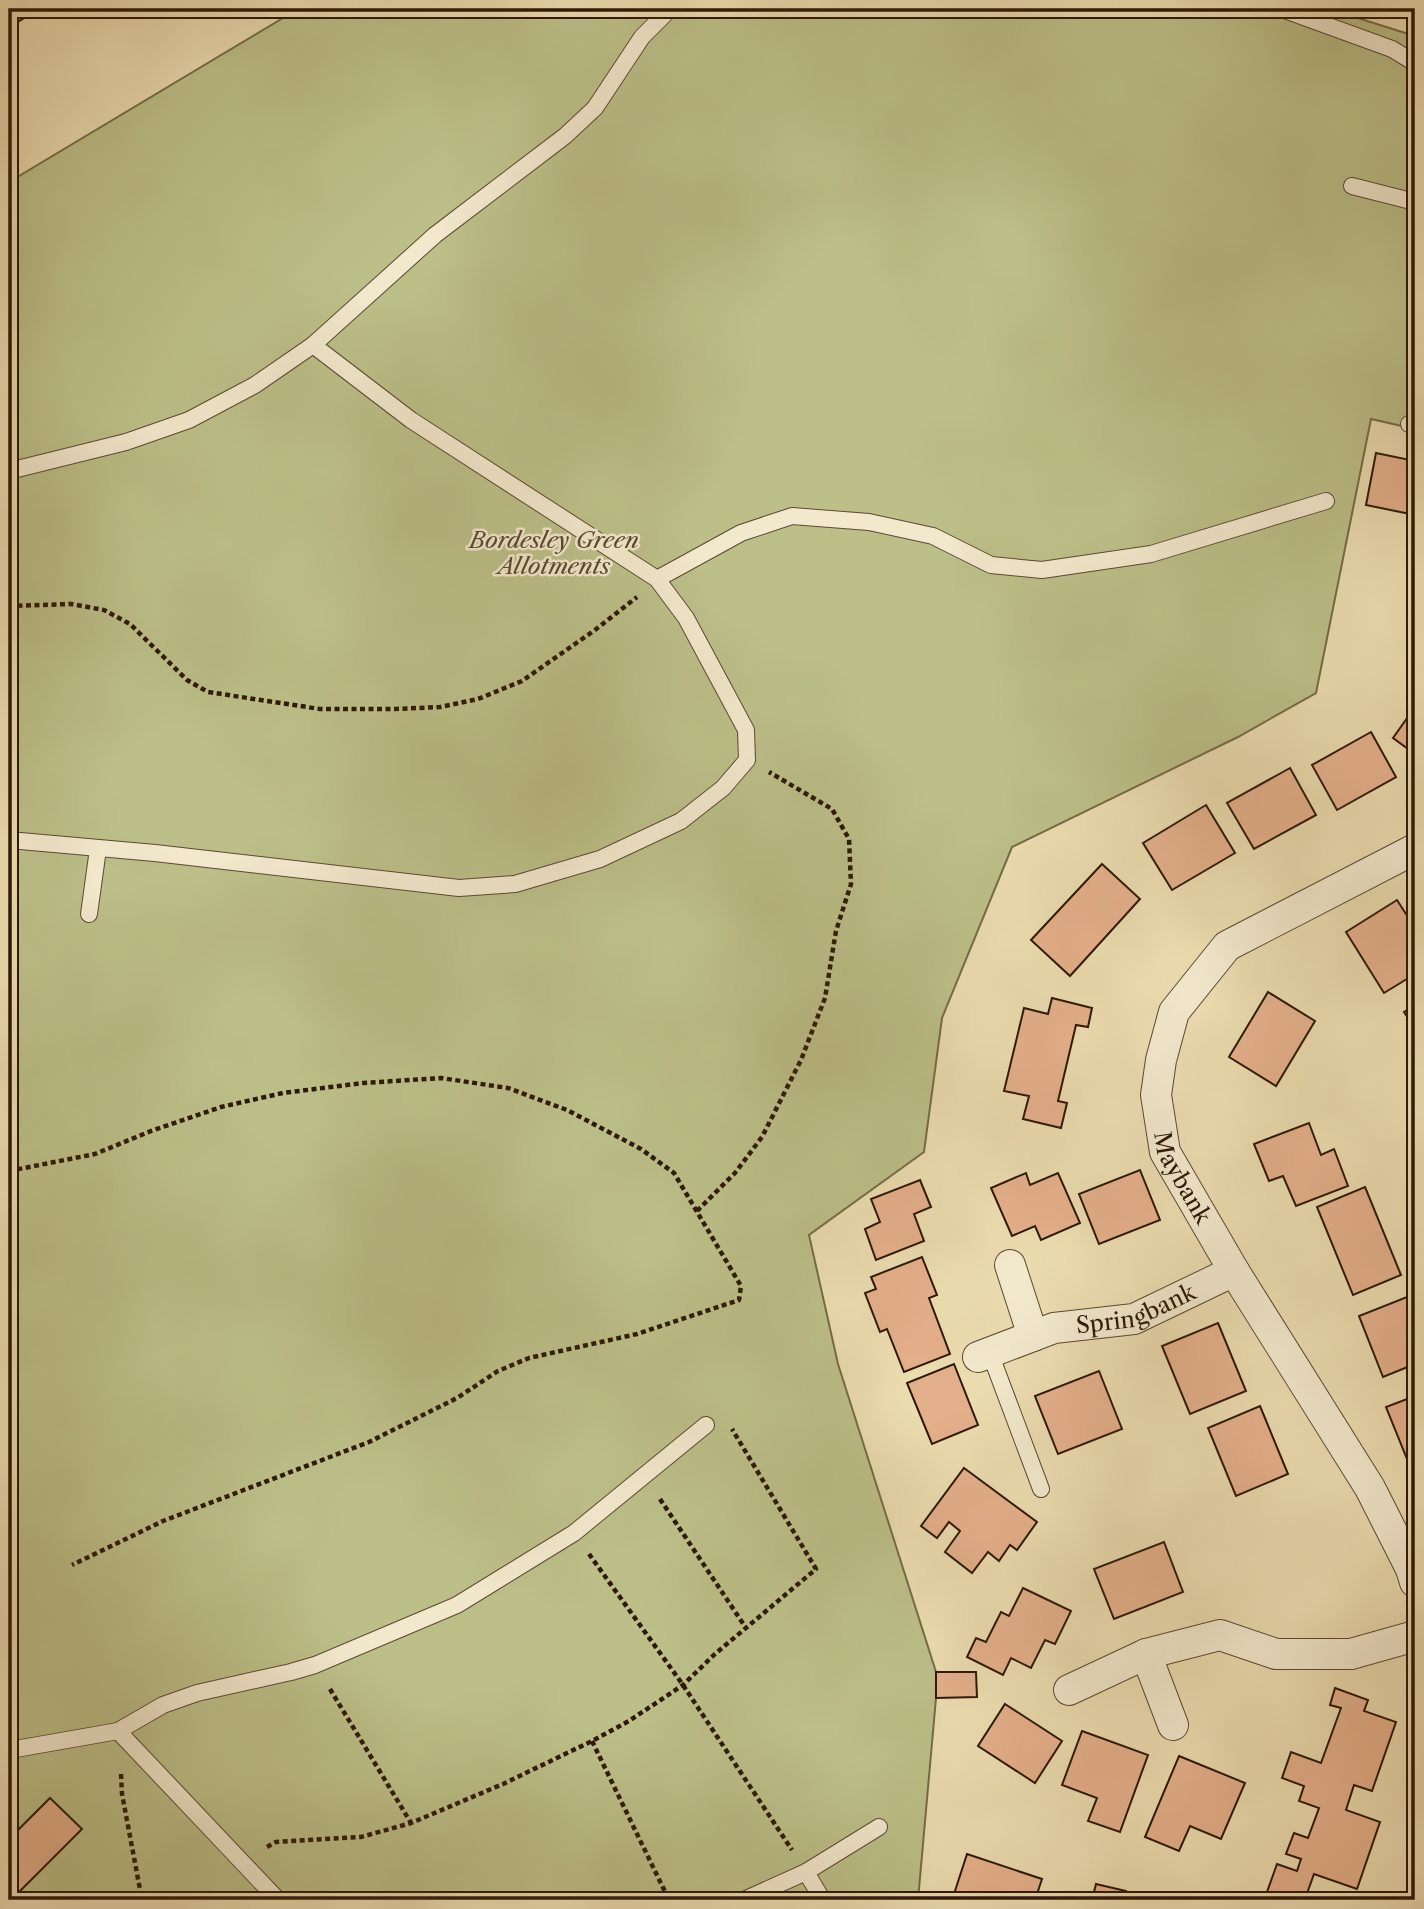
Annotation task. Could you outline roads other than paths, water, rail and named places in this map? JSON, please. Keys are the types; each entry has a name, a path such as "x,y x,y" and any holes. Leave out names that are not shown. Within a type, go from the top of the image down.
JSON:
{"street":[{"name":"Maybank","path":"1415,849 1227,946 1174,1012 1161,1059 1156,1095 1165,1152 1234,1271 1370,1488 1415,1582"},
{"path":"1010,1265 1034,1336"},
{"name":"Springbank","path":"984,1355 1055,1328 1134,1319 1234,1271"},
{"path":"1069,1690 1146,1654 1220,1635 1276,1654 1351,1654 1415,1636"},
{"path":"1146,1654 1173,1725"}],"lane":[{"path":"9,471 126,442 189,420 256,385 313,345 436,235 565,136 595,108 642,37 670,9"},
{"path":"1282,9 1392,49 1415,63"},
{"path":"1352,186 1415,202"},
{"path":"9,840 155,853 459,888 515,884 600,859 681,821 723,788 747,760 746,730 686,618 657,579 411,420 313,345"},
{"path":"657,579 741,533 792,516 869,522 933,536 991,565 1042,570 1151,554 1326,501"},
{"path":"89,915 98,849"},
{"path":"984,1355 1041,1489"},
{"path":"9,1753 118,1731 163,1705 197,1693 315,1665 457,1605 574,1533 706,1425"},
{"path":"118,1731 278,1900"},
{"path":"744,1900 806,1872 879,1827"},
{"path":"806,1872 822,1899"}],"park label":[{"name":"Bordesley Green Allotments","path":"554,553"}]}
